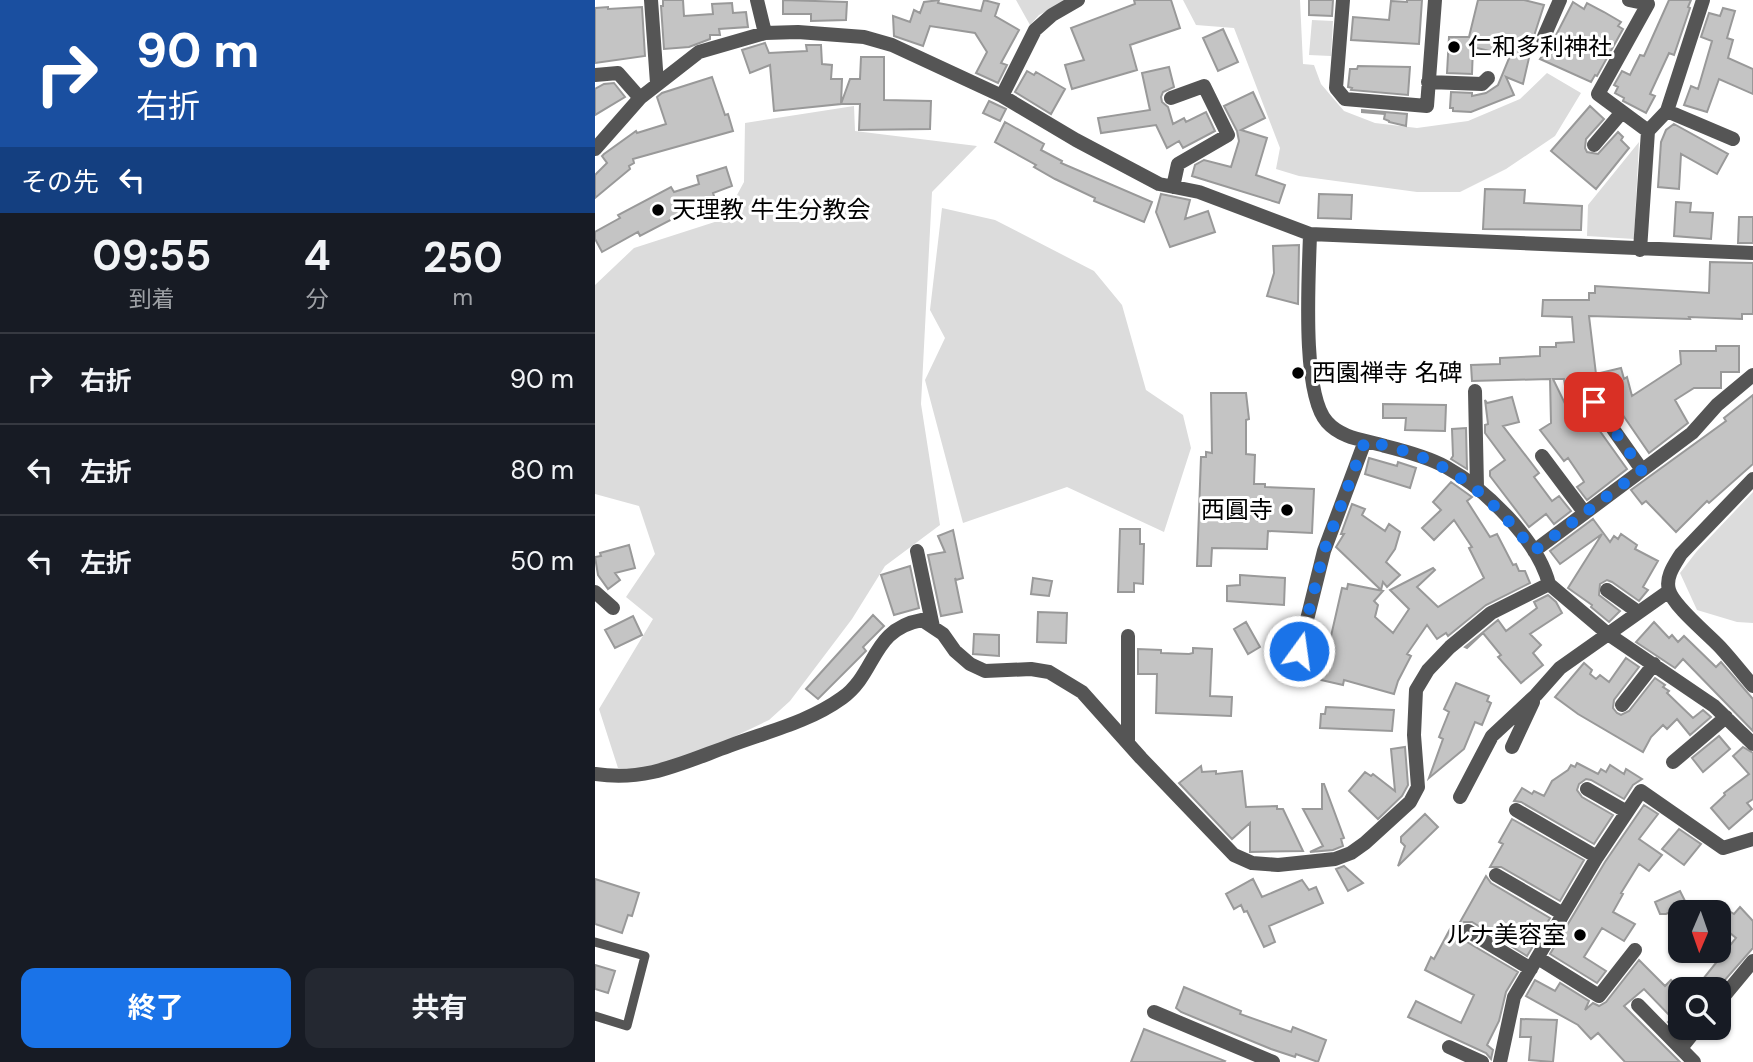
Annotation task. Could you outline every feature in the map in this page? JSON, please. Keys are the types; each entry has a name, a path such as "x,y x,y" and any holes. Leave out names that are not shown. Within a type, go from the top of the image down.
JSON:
{"street":[{"path":"651,0 657,83"},
{"path":"757,0 765,33"},
{"path":"1002,96 1035,30 1052,15 1078,0"},
{"path":"1343,0 1336,88 1345,99 1427,106 1435,0"},
{"path":"1543,39 1560,0"},
{"path":"1629,0 1648,4 1598,94 1647,131"},
{"path":"1640,250 1647,131 1667,111 1703,0"},
{"path":"595,149 640,98 699,52 765,33 798,32 864,37 891,45 1002,96 1159,184 1199,192 1310,233 1753,253"},
{"path":"595,75 618,73 640,98"},
{"path":"1428,82 1482,84 1488,78"},
{"path":"1171,98 1204,86 1228,135 1178,164 1173,187"},
{"path":"1667,111 1734,139"},
{"path":"1594,145 1622,112"},
{"path":"1310,233 1310,332 1316,399 1327,422 1348,436 1444,466 1477,488 1534,551 1549,584 1608,634 1727,717 1753,744"},
{"path":"1534,551 1692,433 1717,405 1753,374"},
{"path":"1475,391 1477,488"},
{"path":"1594,402 1642,470"},
{"path":"1293,676 1324,551 1365,441"},
{"path":"1542,456 1584,512"},
{"path":"1753,479 1681,554 1668,581 1669,591 1685,612 1753,686"},
{"path":"917,551 933,627"},
{"path":"595,774 622,776 652,772 808,717 841,699 857,685 890,633 905,623 922,620 943,634 955,651 970,664 985,671 1031,669 1049,672 1082,692 1234,855 1252,863 1277,864 1335,859 1351,853 1365,843 1410,802 1418,787 1414,735 1415,699 1416,690 1428,670 1450,647 1491,613 1549,584"},
{"path":"1607,590 1638,612"},
{"path":"1460,797 1493,736 1560,668 1669,591"},
{"path":"595,592 613,608"},
{"path":"1128,636 1128,743"},
{"path":"1622,705 1654,664"},
{"path":"1512,747 1536,695"},
{"path":"1673,762 1727,717"},
{"path":"1587,789 1627,812"},
{"path":"1500,1062 1514,997 1597,857 1641,791 1723,848 1753,839"},
{"path":"1515,810 1597,857"},
{"path":"1496,875 1563,914"},
{"path":"1468,931 1599,996 1635,950"},
{"path":"1731,988 1753,961"},
{"path":"1638,1005 1694,1062"},
{"path":"1154,1012 1273,1062"},
{"path":"1681,1048 1687,1040"},
{"path":"1450,1047 1482,1062"}],"lane":[{"path":"595,942 645,956 627,1026 595,1016"}],"shaded area":[{"path":"1016,0 1068,0 1039,15 1030,25"},
{"path":"1183,0 1300,0 1303,64 1314,65 1321,84 1344,111 1375,123 1417,128 1468,121 1520,99 1547,73 1581,93 1555,136 1506,169 1460,192 1417,192 1299,176 1276,169 1280,148 1234,28 1196,25"},
{"path":"1312,20 1333,21 1331,56 1309,55"},
{"path":"854,106 855,131 977,146 932,192 921,404 940,525 885,566 852,619 790,701 769,720 708,749 639,770 618,768 599,709 653,619 626,597 655,554 639,506 595,494 595,285 634,248 724,219 744,182 745,123"},
{"path":"1639,142 1634,239 1587,236 1588,205"},
{"path":"942,208 995,220 1094,271 1122,305 1146,390 1183,415 1191,448 1164,532 1067,487 963,523 925,380 945,338 930,310"},
{"path":"1753,492 1753,623 1737,622 1697,610 1680,573 1697,551"}],"building":[{"path":"663,0 683,0 684,16 713,14 712,4 732,3 733,13 746,12 748,27 719,29 720,35 710,35 710,39 689,47 664,49 661,6"},
{"path":"783,0 847,2 846,20 811,21 811,14 783,14"},
{"path":"939,0 938,3 981,11 984,0 999,4 995,16 1019,30 1001,63 1007,65 998,83 976,73 987,52 975,33 930,26 923,46 894,36 893,16 910,22 914,10 920,13 924,2"},
{"path":"1134,0 1171,0 1180,28 1130,45 1137,70 1072,89 1065,65 1084,60 1071,28 1135,4"},
{"path":"1309,0 1333,0 1332,16 1309,15"},
{"path":"1422,0 1419,44 1351,40 1353,17 1389,20 1391,1"},
{"path":"1478,0 1524,0 1544,5 1523,84 1506,77 1514,95 1471,112 1453,111 1453,108 1450,108 1451,92 1472,93 1472,96 1486,93 1498,85 1510,56 1473,47 1472,74 1447,73 1449,37 1469,37"},
{"path":"1669,0 1691,0 1688,7 1690,8 1674,55 1669,53 1650,94 1655,96 1646,113 1623,101 1624,98 1615,93 1618,87 1614,85 1622,71 1630,75 1640,55 1644,56"},
{"path":"1573,2 1584,9 1587,3 1604,12 1621,22 1618,26 1623,29 1591,82 1540,59 1552,43"},
{"path":"642,7 645,56 595,63 595,8"},
{"path":"1723,8 1735,11 1727,38 1733,40 1728,58 1753,69 1753,94 1719,79 1707,112 1684,105 1691,86 1698,89 1712,41 1701,37 1709,13 1720,16"},
{"path":"1223,29 1238,62 1218,71 1203,38"},
{"path":"765,43 769,53 807,51 806,45 821,45 822,64 832,65 831,79 842,79 841,104 774,111 770,65 750,73 742,50"},
{"path":"861,57 884,57 884,100 931,101 930,129 859,130 860,104 841,104 850,79 860,79"},
{"path":"1358,66 1410,67 1408,95 1351,90 1352,88 1348,87 1350,69 1357,69"},
{"path":"1169,67 1174,87 1163,92 1161,97 1168,107 1173,124 1184,118 1186,122 1206,112 1215,131 1183,148 1179,141 1167,148 1156,125 1101,133 1098,118 1150,110 1142,73"},
{"path":"1027,71 1034,75 1036,72 1065,89 1051,114 1015,92"},
{"path":"712,77 733,131 633,159 634,163 629,166 630,169 595,198 595,175 607,163 602,156 636,131 637,133 666,124 657,97"},
{"path":"614,83 625,97 595,115 595,89"},
{"path":"1253,92 1265,118 1241,130 1267,138 1256,175 1285,185 1279,203 1192,176 1195,165 1204,160 1231,167 1239,141 1237,131 1224,106"},
{"path":"989,101 1006,109 1000,121 983,113"},
{"path":"1590,106 1604,119 1586,139 1587,152 1598,154 1618,132 1629,148 1596,189 1551,151"},
{"path":"1362,110 1407,114 1406,126 1389,122 1384,119 1385,114"},
{"path":"1005,122 1044,144 1041,150 1062,161 1061,163 1152,202 1144,222 1094,201 1095,198 1055,179 995,142"},
{"path":"1674,124 1728,154 1717,174 1681,154 1679,189 1658,187 1661,142 1666,130"},
{"path":"726,167 732,186 713,193 715,199 683,210 684,213 640,236 638,232 602,252 595,239 595,232 620,218 618,215 671,187 674,192 699,184 697,176"},
{"path":"1485,189 1525,190 1524,203 1582,206 1581,230 1483,229"},
{"path":"1161,194 1190,200 1185,219 1208,211 1215,232 1170,247 1156,212"},
{"path":"1319,194 1352,195 1351,219 1318,218"},
{"path":"1676,202 1691,203 1690,212 1713,213 1711,239 1674,236"},
{"path":"1739,217 1753,217 1753,243 1738,243"},
{"path":"1299,245 1298,304 1267,296 1274,273 1273,246"},
{"path":"1710,262 1753,263 1753,314 1742,314 1742,319 1589,316 1596,374 1621,368 1624,379 1627,377 1632,396 1681,364 1680,351 1716,351 1716,346 1739,346 1739,372 1721,372 1721,388 1694,388 1675,400 1688,423 1649,453 1607,392 1617,384 1565,386 1564,379 1553,379 1572,418 1584,409 1627,469 1587,500 1577,487 1583,480 1568,458 1564,461 1540,430 1551,423 1550,379 1472,381 1471,365 1500,364 1500,358 1540,356 1540,347 1556,347 1556,343 1574,342 1572,317 1542,316 1543,300 1589,300 1589,293 1595,293 1595,286 1709,293"},
{"path":"1211,393 1246,393 1249,419 1246,420 1246,454 1255,455 1254,484 1314,489 1312,533 1268,531 1267,549 1212,548 1211,566 1197,566 1201,457 1206,457 1206,452 1212,453"},
{"path":"1753,395 1753,464 1709,503 1707,501 1676,532 1646,501 1642,504 1631,490 1726,421 1724,418"},
{"path":"1512,397 1519,422 1503,426 1539,473 1534,477 1552,501 1559,496 1571,511 1554,524 1546,514 1529,527 1490,476 1490,471 1505,460 1485,433 1485,425 1488,424 1485,400 1487,403"},
{"path":"1383,404 1446,405 1445,431 1405,430 1406,418 1383,418"},
{"path":"1466,428 1467,469 1451,459 1452,429"},
{"path":"1369,458 1397,466 1398,462 1416,468 1410,488 1365,474"},
{"path":"1451,482 1472,497 1467,501 1490,537 1497,534 1513,565 1516,564 1519,571 1525,571 1530,583 1486,605 1448,636 1446,633 1437,639 1427,625 1407,654 1411,656 1394,694 1344,680 1343,685 1321,680 1342,588 1347,589 1348,584 1383,591 1374,601 1378,605 1375,617 1393,633 1409,609 1390,590 1433,568 1435,570 1417,587 1438,607 1484,578 1469,548 1472,547 1454,520 1434,540 1422,528 1441,510 1433,502"},
{"path":"1352,504 1365,509 1362,515 1385,531 1389,524 1400,532 1395,549 1386,562 1400,575 1387,587 1383,582 1381,590 1336,547 1344,534 1341,534"},
{"path":"1593,519 1610,542 1614,536 1618,539 1621,534 1637,545 1635,549 1658,561 1643,587 1648,590 1639,601 1612,582 1607,580 1600,584 1599,595 1620,611 1609,622 1591,607 1592,605 1568,588 1602,534 1560,564 1550,551"},
{"path":"1120,529 1140,529 1140,544 1144,544 1143,584 1134,583 1134,592 1118,592"},
{"path":"953,530 963,578 955,578 962,612 941,616 928,555 945,552 938,536"},
{"path":"629,545 635,568 615,573 620,580 608,589 598,575 595,557 601,556 600,553"},
{"path":"910,566 919,608 894,615 881,575"},
{"path":"1240,575 1285,578 1284,605 1227,601 1227,586 1240,585"},
{"path":"1033,578 1052,581 1049,596 1031,594"},
{"path":"1548,595 1562,613 1530,634 1541,645 1533,653 1543,665 1521,683 1498,657 1501,655 1483,633 1465,647 1498,620 1506,631 1537,608 1534,602"},
{"path":"1038,612 1067,613 1066,643 1037,642"},
{"path":"873,615 884,626 863,647 866,651 818,699 806,689"},
{"path":"633,616 642,635 615,648 605,630"},
{"path":"1246,622 1260,647 1248,654 1234,629"},
{"path":"1654,622 1669,638 1672,635 1678,642 1684,636 1716,667 1721,662 1753,699 1753,731 1683,659 1675,668 1636,642"},
{"path":"974,634 999,635 999,656 973,654"},
{"path":"1193,648 1212,649 1210,696 1232,697 1231,716 1156,713 1157,674 1138,674 1138,649 1189,654 1193,653"},
{"path":"1626,658 1639,667 1614,700 1613,708 1617,713 1621,715 1629,711 1655,678 1665,685 1663,687 1669,691 1667,693 1693,718 1703,710 1711,717 1690,735 1677,719 1667,729 1663,725 1651,737 1643,752 1578,714 1555,697 1584,663 1592,670 1590,674 1596,679 1600,675 1609,682"},
{"path":"1456,683 1489,696 1487,701 1491,703 1482,725 1475,722 1464,749 1429,778 1443,739 1439,737 1449,712 1444,709"},
{"path":"1326,707 1394,710 1392,731 1320,728 1321,714 1325,714"},
{"path":"1719,736 1730,749 1703,772 1692,758"},
{"path":"1405,747 1408,785 1402,796 1378,819 1349,791 1365,772 1371,776 1373,774 1395,791 1391,749"},
{"path":"1743,747 1753,753 1753,799 1747,803 1752,809 1729,829 1711,808 1724,793 1749,774 1733,756"},
{"path":"1577,763 1598,774 1601,769 1606,772 1610,765 1624,774 1626,769 1642,779 1633,785 1624,799 1591,780 1586,779 1579,784 1577,790 1582,797 1613,815 1594,844 1521,802 1514,801 1522,788 1532,794 1534,791 1544,796 1552,781"},
{"path":"1201,766 1202,772 1216,771 1216,774 1242,771 1246,807 1277,806 1277,809 1283,809 1303,851 1250,852 1250,823 1232,839 1179,783"},
{"path":"1322,784 1344,838 1341,839 1343,846 1333,850 1310,852 1323,846 1303,809 1322,809"},
{"path":"1644,805 1658,814 1639,839 1662,855 1649,871 1639,864 1621,893 1623,894 1613,912 1635,924 1624,941 1602,928 1584,957 1606,971 1597,983 1550,954 1605,862"},
{"path":"1425,814 1438,827 1398,866 1405,846 1401,837"},
{"path":"1512,819 1584,860 1560,901 1501,867 1490,867 1503,844 1499,842"},
{"path":"1679,829 1701,844 1684,865 1662,849"},
{"path":"1344,866 1363,883 1348,891 1336,869"},
{"path":"1486,876 1491,883 1550,918 1527,956 1472,922 1464,922 1459,927 1462,939 1518,972 1506,992 1499,1021 1487,1045 1493,1050 1491,1059 1486,1053 1408,1017 1416,1001 1461,1023 1474,995 1425,970 1450,929 1455,931"},
{"path":"595,879 639,893 632,916 628,915 622,933 595,924"},
{"path":"1253,879 1262,897 1302,880 1309,890 1316,887 1323,903 1269,926 1275,942 1264,947 1247,911 1244,912 1241,905 1234,909 1226,894"},
{"path":"1680,891 1684,900 1668,900 1666,914 1660,914 1655,902"},
{"path":"1740,907 1753,921 1753,948 1728,977 1705,977 1716,963 1731,963 1731,944 1736,938 1731,934 1731,912 1734,914"},
{"path":"1639,960 1665,986 1668,983 1668,1014 1644,989 1624,1006 1680,1062 1625,1062 1598,1033 1591,1039 1578,1025 1526,996 1535,980 1555,991 1560,983 1589,1001 1585,1010 1593,1003 1599,1006 1606,1002"},
{"path":"595,965 615,971 608,993 595,989"},
{"path":"1184,987 1241,1011 1240,1014 1291,1032 1293,1027 1326,1040 1318,1062 1271,1049 1181,1012 1176,1008"},
{"path":"1521,1019 1557,1020 1553,1062 1529,1060 1531,1037 1520,1037"},
{"path":"1144,1029 1225,1061 1131,1062"}],"place":[{"name":"仁和多利神社","path":"1454,47"},
{"name":"天理教 牛生分教会","path":"658,210"},
{"name":"西園禅寺 名碑","path":"1298,373"},
{"name":"西圓寺","path":"1287,510"},
{"name":"ルナ美容室","path":"1580,935"}],"route":[{"path":"1299,651 1324,551 1365,441 1444,466 1482,492 1534,551 1642,470 1594,402"}]}
